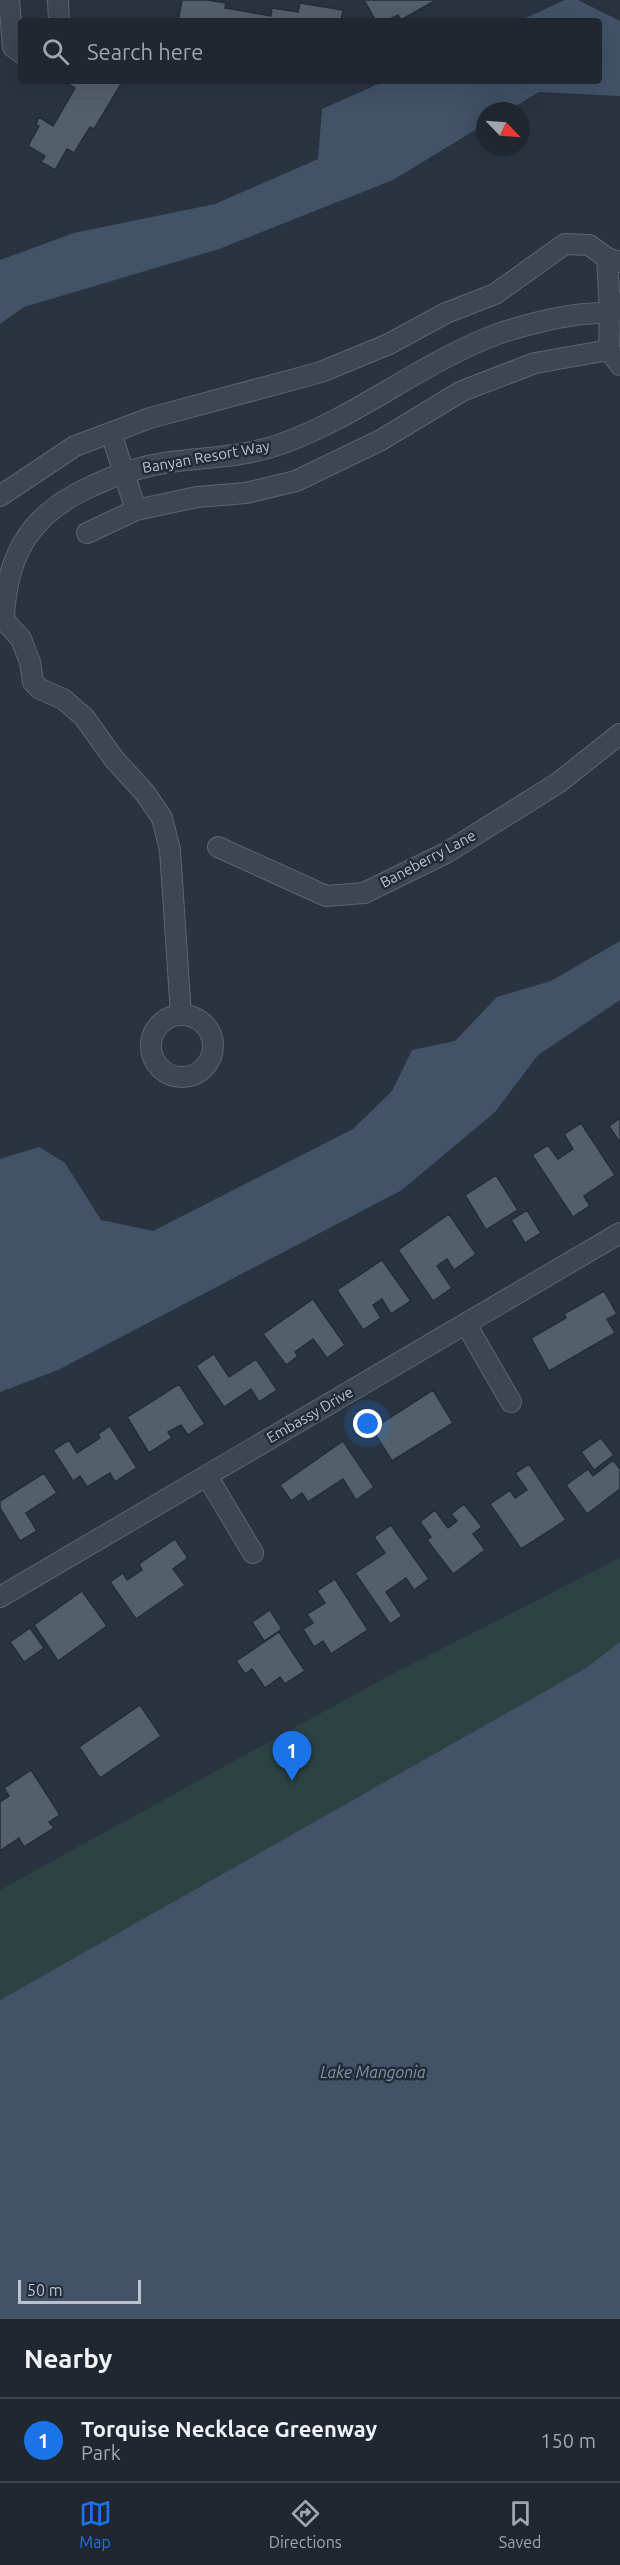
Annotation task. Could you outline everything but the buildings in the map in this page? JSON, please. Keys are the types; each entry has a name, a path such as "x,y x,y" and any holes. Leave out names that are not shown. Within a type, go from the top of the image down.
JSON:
{"street":[{"path":"9,0 13,47 18,51"},
{"path":"58,0 59,18"},
{"path":"0,496 75,446 150,418 321,372 389,344 446,313 495,294 565,244 589,244 613,260 617,311 614,357 535,363 462,391 381,440 296,481 246,493 197,498 136,510 87,533"},
{"name":"Banyan Resort Way","path":"2,621 6,587 25,539 35,525 63,500 124,473 155,464 241,454 280,444 336,420 438,360 484,339 546,321 617,311"},
{"path":"111,433 136,510"},
{"path":"2,621 21,639 30,662 33,682 40,689 63,699 84,717 114,759 155,805 162,818 170,850 181,1016"},
{"name":"Baneberry Lane","path":"218,847 326,896 364,893 446,853 558,783 620,734"},
{"name":"Embassy Drive","path":"0,1597 620,1233"},
{"path":"466,1324 511,1401"},
{"path":"207,1476 253,1553"}],"green space":[{"path":"620,1558 620,1645 586,1668 0,2000 0,1890 394,1673"}],"water":[{"path":"565,0 578,0 620,21 620,96 539,92 522,102 476,102 476,129 393,180 219,249 24,307 0,324 0,260 74,233 215,204 318,159 322,109 378,84 602,84 602,18 526,18"},
{"path":"620,941 620,1000 538,1055 495,1112 402,1190 58,1370 0,1392 0,1159 39,1147 65,1163 101,1220 153,1231 353,1129 392,1091 412,1050 455,1041 497,997 551,981"},
{"name":"Lake Mangonia","path":"620,1642 620,2319 0,2319 0,2000 586,1668"}],"place":[{"name":"Torquise Necklace Greenway","path":"292,1781"}]}
